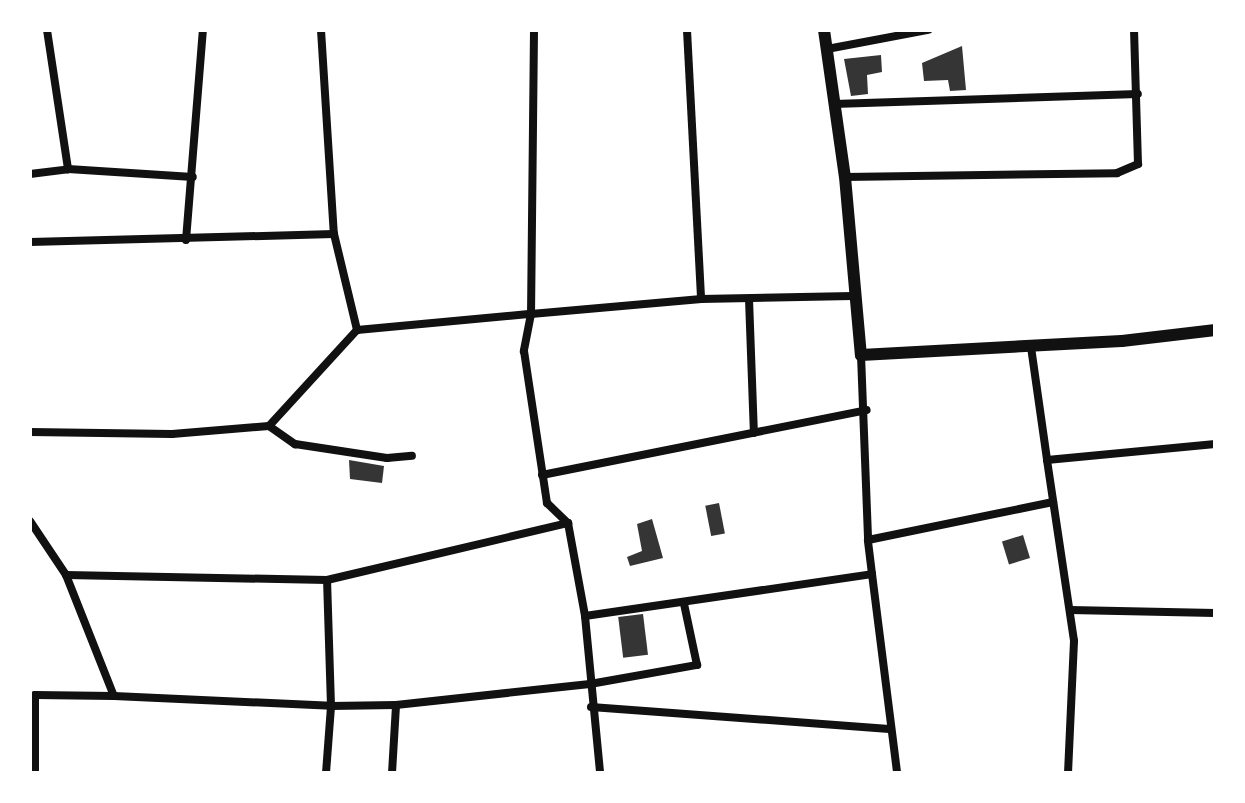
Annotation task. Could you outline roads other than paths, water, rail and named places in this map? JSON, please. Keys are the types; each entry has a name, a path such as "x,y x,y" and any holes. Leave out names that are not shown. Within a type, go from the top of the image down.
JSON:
{"street":[{"path":"47,30 68,169"},
{"path":"186,240 203,30"},
{"path":"321,30 334,234 357,330"},
{"path":"534,30 531,314 524,351 547,503 568,523 585,616 591,707 600,773"},
{"path":"687,30 701,299"},
{"path":"824,30 845,177 853,296 867,410 868,540 889,729 897,773"},
{"path":"827,49 928,30"},
{"path":"845,177 1117,173 1138,164 1141,155 1134,30"},
{"path":"834,104 1138,94"},
{"path":"30,174 68,169 193,177"},
{"path":"30,242 334,234"},
{"path":"269,426 357,330 701,299 853,296"},
{"path":"749,299 754,433"},
{"path":"861,355 1031,347 1215,330"},
{"path":"1031,347 1074,641 1068,773"},
{"path":"542,475 867,410"},
{"path":"30,432 172,434 269,426 295,444 387,458 412,456"},
{"path":"1047,460 1215,444"},
{"path":"868,540 1053,502"},
{"path":"30,521 66,575 114,696"},
{"path":"66,575 327,580 568,523"},
{"path":"585,616 684,604 872,574"},
{"path":"326,773 331,706 327,580"},
{"path":"35,773 32,695 331,706 396,705 590,684 697,665 684,604"},
{"path":"1070,610 1215,613"},
{"path":"392,773 396,705"},
{"path":"591,707 889,729"}]}
